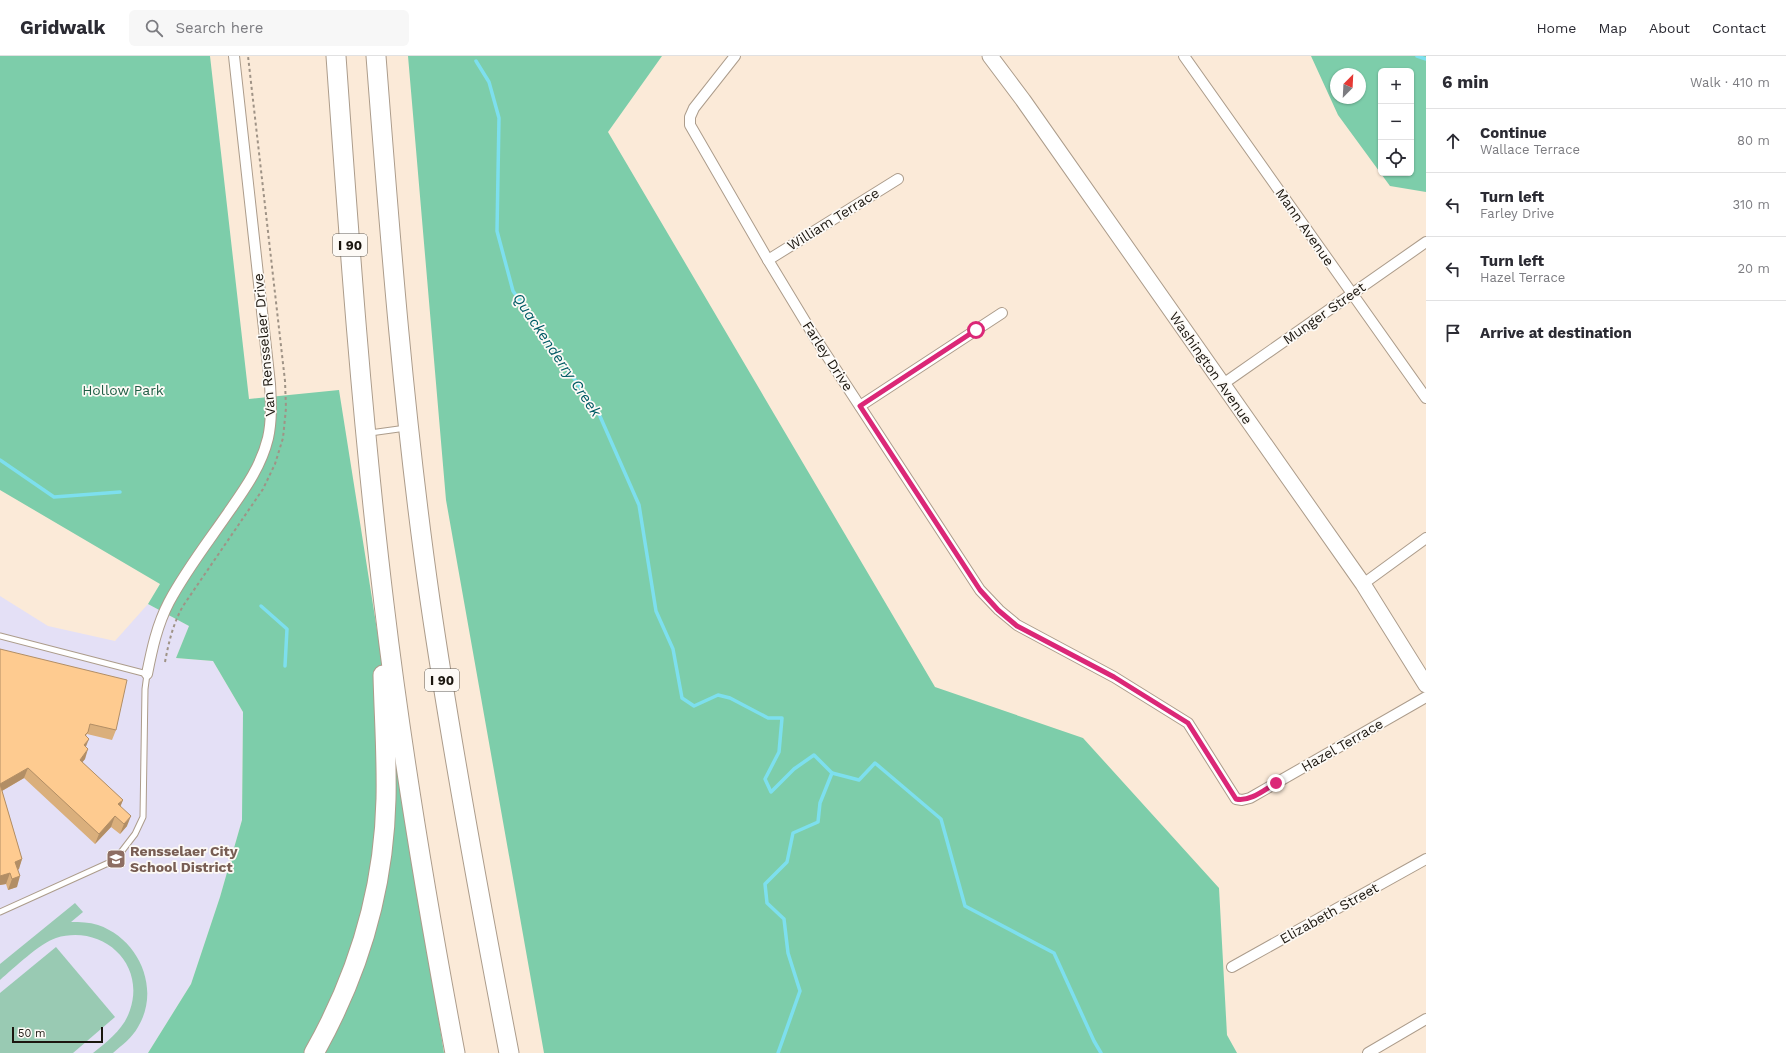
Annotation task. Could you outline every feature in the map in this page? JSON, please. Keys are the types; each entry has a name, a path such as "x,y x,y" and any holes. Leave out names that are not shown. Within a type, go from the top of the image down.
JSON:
{"highway":[{"name":"I 90","path":"336,56 353,287 378,551 394,678 422,871 455,1053"},
{"name":"I 90","path":"376,56 393,268 409,428 430,598 451,733 509,1053"},
{"path":"314,1053 330,1025 355,965 371,911 381,864 386,799 386,769 378,551"}],"street":[{"name":"Van Rensselaer Drive","path":"147,674 155,637 168,603 180,582 252,476 264,449 270,424 270,384 234,56"},
{"name":"Farley Drive","path":"735,56 694,108 690,117 690,125 768,260 860,406 980,590 998,610 1017,626 1114,677 1188,723 1236,799"},
{"name":"Washington Avenue","path":"990,56 1023,100 1363,584 1426,685"},
{"name":"Mann Avenue","path":"1184,56 1426,398"},
{"name":"William Terrace","path":"768,260 898,179"},
{"name":"Munger Street","path":"1223,384 1426,242"},
{"path":"860,406 1002,313"},
{"path":"1363,584 1426,538"},
{"name":"Hazel Terrace","path":"1236,799 1242,800 1250,798 1426,697"},
{"name":"Elizabeth Street","path":"1232,967 1426,859"},
{"path":"1368,1053 1426,1019"}],"lane":[{"path":"367,433 409,428"},
{"path":"0,636 147,674 144,689 142,816 135,834 115,860 0,912"}],"path":[{"path":"165,662 175,620 263,489 275,464 283,438 286,408 285,381 248,56"}],"shaded area":[{"name":"Rensselaer City School District","path":"0,596 48,626 115,641 148,604 189,626 176,658 213,661 243,712 242,820 220,897 191,984 148,1053 0,1053"}],"green space":[{"name":"Hollow Park","path":"0,56 210,56 249,399 339,390 444,1053 148,1053 191,984 220,897 242,820 243,712 213,661 176,658 189,626 148,604 160,584 0,490"},
{"path":"408,56 662,56 608,132 935,687 1083,738 1219,888 1227,1035 1237,1053 544,1053 446,500"},
{"path":"1311,56 1426,56 1426,192 1390,186 1383,176 1414,176 1414,68 1378,68 1378,170 1338,115 1333,104 1366,104 1366,68 1330,68 1330,98"},
{"path":"75,903 83,912 71,922 98,925 112,932 125,942 135,953 142,967 146,982 147,997 145,1012 136,1031 113,1053 93,1053 115,1034 124,1023 130,1010 133,993 132,977 126,963 116,951 104,942 89,937 73,935 56,938 35,950 0,980 0,964"},
{"path":"56,947 115,1017 73,1053 0,1053 0,993"}],"building":[{"name":"Rensselaer City School District","path":"0,649 127,680 116,730 90,724 88,732 85,735 89,739 84,745 88,749 80,760 123,800 118,804 131,816 124,824 115,816 99,834 28,768 0,784"},
{"path":"0,784 22,859 15,862 20,876 12,879 10,873 0,876"}],"waterway":[{"path":"1417,56 1426,59"},
{"name":"Quackenderry Creek","path":"476,61 489,82 499,118 497,231 513,291 599,414 639,505 656,611 673,649 682,698 694,706 718,695 730,698 768,718 782,718 779,752 765,779 771,792 794,769 814,755 832,773 820,803 818,822 793,833 787,862 765,884 767,903 784,919 788,953 800,991 778,1053"},
{"path":"0,460 54,497 120,492"},
{"path":"261,606 287,629 285,666"},
{"path":"832,773 859,780 875,763 941,819 965,906 1054,953 1094,1041 1101,1053"}],"place":[{"name":"Rensselaer City School District","path":"116,859"}],"route":[{"path":"976,330 860,406 980,590 998,610 1017,626 1114,677 1188,723 1225,784 1236,799 1242,800 1250,798 1276,783"}]}
